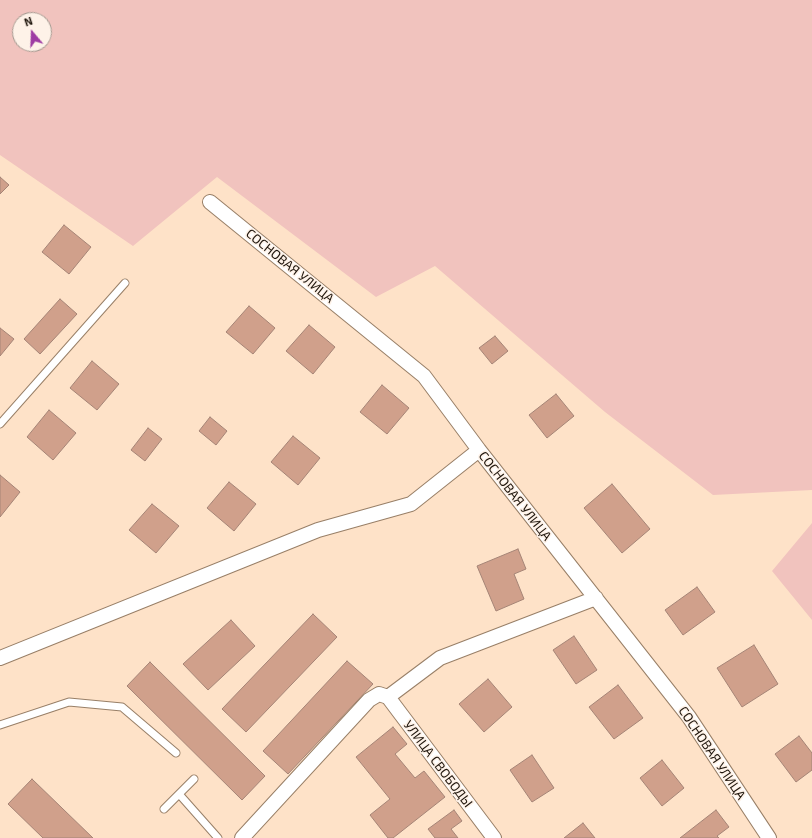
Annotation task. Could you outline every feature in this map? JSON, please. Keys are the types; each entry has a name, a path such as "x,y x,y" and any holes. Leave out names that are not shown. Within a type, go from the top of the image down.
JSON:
{"street":[{"name":"СОСНОВАЯ УЛИЦА","path":"210,202 424,376 479,450 689,717 769,838"},
{"path":"0,658 318,530 411,504 479,450"},
{"path":"242,838 369,700 383,695 440,658 596,598"},
{"name":"УЛИЦА СВОБОДЫ","path":"383,695 494,838"}],"lane":[{"path":"0,424 125,283"},
{"path":"0,725 69,702 122,707 176,753"},
{"path":"164,809 194,779"},
{"path":"179,794 218,838"}],"shaded area":[{"path":"0,0 812,0 812,490 713,495 605,412 435,266 376,297 217,177 133,246 0,155"},
{"path":"812,523 812,620 772,571"}],"building":[{"path":"0,177 9,185 0,194"},
{"path":"64,225 91,247 69,274 42,252"},
{"path":"60,299 77,314 40,354 24,339"},
{"path":"249,306 275,328 253,354 226,332"},
{"path":"309,325 335,347 313,374 286,351"},
{"path":"0,328 14,339 0,356"},
{"path":"495,336 508,351 492,364 479,348"},
{"path":"92,361 119,384 97,410 70,388"},
{"path":"382,385 409,408 387,434 360,412"},
{"path":"556,394 574,416 547,438 529,415"},
{"path":"49,410 76,433 53,460 27,437"},
{"path":"210,417 227,431 216,445 199,431"},
{"path":"148,428 162,439 145,461 131,450"},
{"path":"293,436 320,458 298,485 271,462"},
{"path":"0,475 20,492 0,517"},
{"path":"229,482 256,504 234,531 207,508"},
{"path":"612,484 650,529 622,553 584,508"},
{"path":"152,504 179,526 156,553 129,530"},
{"path":"518,549 526,569 514,574 524,599 496,611 477,566"},
{"path":"697,587 715,612 683,635 665,610"},
{"path":"313,614 337,637 246,732 222,709"},
{"path":"231,620 255,646 208,690 183,664"},
{"path":"574,636 597,670 576,684 553,650"},
{"path":"754,645 778,684 742,707 717,668"},
{"path":"347,661 373,684 288,774 263,751"},
{"path":"150,662 265,776 242,800 127,686"},
{"path":"488,679 512,707 484,732 459,704"},
{"path":"618,685 643,718 614,739 589,707"},
{"path":"393,727 407,744 395,754 415,778 424,771 445,797 393,838 388,838 370,815 390,799 356,757"},
{"path":"799,736 812,753 812,770 796,782 775,754"},
{"path":"532,755 554,788 532,802 510,770"},
{"path":"662,760 684,788 662,806 640,778"},
{"path":"32,779 93,838 43,838 8,804"},
{"path":"454,810 462,821 451,829 458,838 435,838 428,829"},
{"path":"716,810 729,827 717,836 719,838 680,838"},
{"path":"583,823 595,838 564,838"}]}
